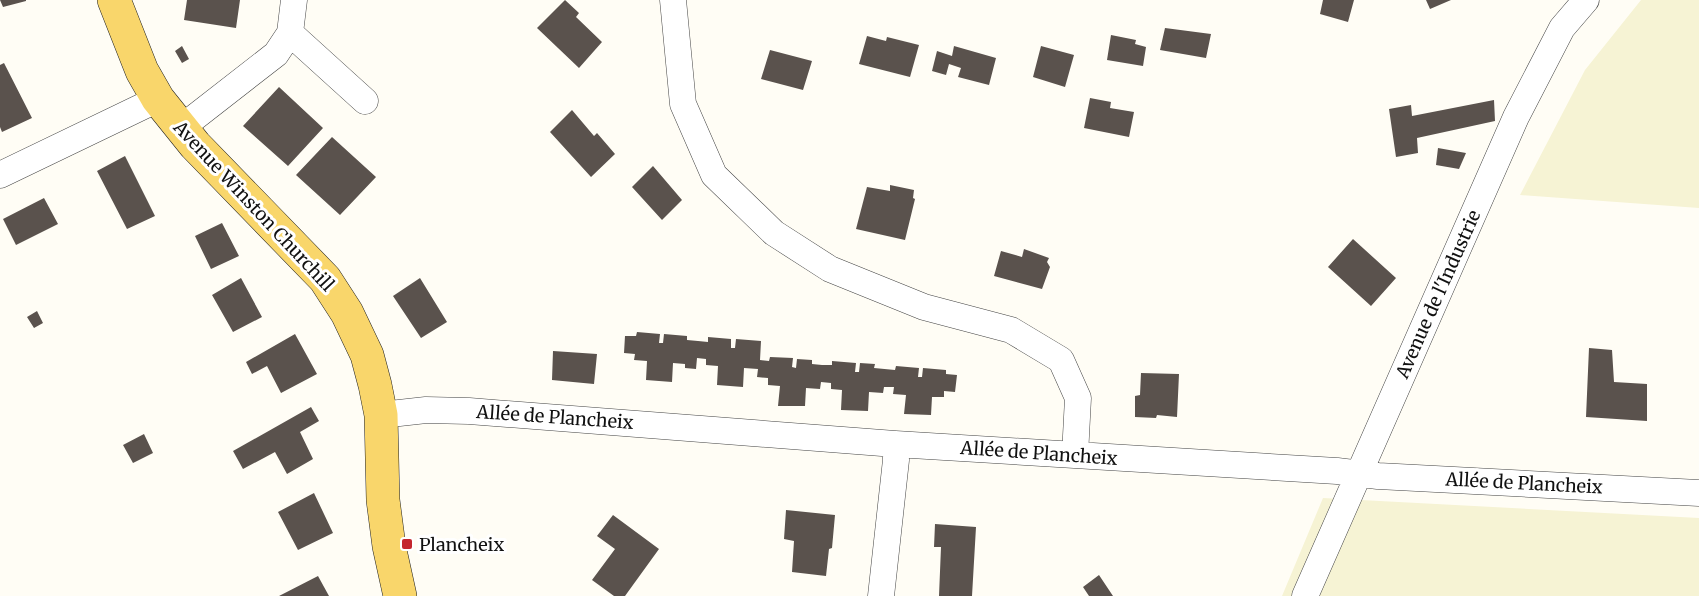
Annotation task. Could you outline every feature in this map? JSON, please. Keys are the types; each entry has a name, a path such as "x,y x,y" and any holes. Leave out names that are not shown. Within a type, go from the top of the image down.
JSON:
{"main road":[{"name":"Avenue Winston Churchill","path":"114,0 142,71 158,99 180,128 325,279 347,314 366,355 381,415 383,500 389,546 400,596"}],"street":[{"path":"180,128 276,54 290,33 294,0"},
{"path":"673,0 683,104 714,175 774,232 830,269 924,307 1011,330 1061,360 1078,398 1075,455"},
{"name":"Avenue de l'Industrie","path":"1305,596 1516,117 1562,28 1586,0"},
{"path":"290,33 365,101"},
{"path":"0,175 158,99"},
{"name":"Allée de Plancheix","path":"381,415 426,410 469,411 895,444 1699,493"},
{"path":"881,596 896,460 895,444"}],"shaded area":[{"path":"1641,0 1699,0 1699,208 1520,195 1585,70"},
{"path":"1323,498 1699,518 1699,596 1282,596"}],"building":[{"path":"0,0 26,0 26,1 3,7"},
{"path":"187,0 240,0 236,28 184,20"},
{"path":"565,0 579,13 576,17 602,42 579,68 537,28"},
{"path":"1323,0 1354,0 1348,22 1320,14"},
{"path":"1426,0 1451,0 1430,9"},
{"path":"1165,28 1211,34 1206,58 1160,50"},
{"path":"1111,35 1136,40 1135,44 1146,47 1143,66 1107,60"},
{"path":"867,36 886,41 887,37 919,45 910,77 859,64"},
{"path":"182,46 189,59 182,63 175,51"},
{"path":"954,46 996,58 989,85 958,77 961,68 949,64 946,75 932,71 937,51 952,56"},
{"path":"1041,46 1074,55 1065,87 1033,77"},
{"path":"770,50 812,61 803,90 761,79"},
{"path":"4,63 32,118 2,132 0,127 0,65"},
{"path":"279,87 323,128 288,166 243,126"},
{"path":"1090,98 1111,102 1110,108 1134,112 1129,137 1084,128"},
{"path":"1494,100 1495,121 1417,138 1418,153 1396,157 1389,109 1411,105 1412,116"},
{"path":"572,110 594,136 597,133 615,154 591,177 550,132"},
{"path":"332,137 376,177 340,215 296,175"},
{"path":"1438,148 1466,153 1459,169 1436,165"},
{"path":"125,156 155,216 127,229 97,171"},
{"path":"653,166 682,200 662,220 632,187"},
{"path":"890,185 914,190 913,198 915,199 905,240 856,229 867,187 890,191"},
{"path":"44,198 58,224 16,245 3,219"},
{"path":"222,223 239,256 211,269 195,236"},
{"path":"1353,239 1396,278 1371,306 1328,267"},
{"path":"1024,249 1049,258 1047,262 1050,267 1042,289 994,276 1001,251 1022,257"},
{"path":"241,278 262,317 233,332 212,295"},
{"path":"420,278 447,322 421,338 393,296"},
{"path":"37,311 43,323 34,328 27,317"},
{"path":"637,332 660,334 659,343 663,343 664,334 687,336 687,340 708,342 708,337 731,339 731,348 735,348 736,339 761,341 760,360 769,361 770,357 793,358 792,367 796,368 797,359 812,360 812,364 822,365 832,365 832,361 856,363 855,372 859,372 860,363 875,364 874,368 895,370 896,366 919,368 918,377 922,377 923,368 946,370 946,374 957,375 955,392 944,391 944,397 932,397 931,415 904,414 906,395 893,394 894,387 884,387 883,393 869,392 868,411 841,410 842,390 831,389 831,383 821,382 820,389 806,388 805,406 778,406 780,386 768,385 768,378 757,377 758,369 744,368 743,387 717,385 718,366 706,365 706,359 697,358 696,369 685,368 685,364 673,363 672,382 646,380 647,361 634,360 635,354 624,353 625,336 636,336"},
{"path":"295,334 317,374 281,393 267,366 252,374 246,362"},
{"path":"1589,348 1612,350 1614,382 1647,384 1647,421 1586,417"},
{"path":"553,351 597,354 594,384 552,380"},
{"path":"1141,373 1179,374 1177,417 1157,415 1156,418 1135,417 1135,396 1140,395"},
{"path":"311,407 319,421 300,432 313,459 287,474 275,452 243,469 233,451"},
{"path":"144,434 153,453 133,463 123,445"},
{"path":"314,493 333,533 298,550 278,512"},
{"path":"786,510 835,515 832,548 829,549 826,576 792,572 794,541 784,539"},
{"path":"613,515 659,549 625,596 614,596 592,580 615,549 597,536"},
{"path":"935,524 976,527 972,596 939,596 941,547 934,547"},
{"path":"1099,575 1113,596 1089,596 1083,587"},
{"path":"318,576 329,596 279,596"}],"place":[{"name":"Plancheix","path":"407,544"}]}
